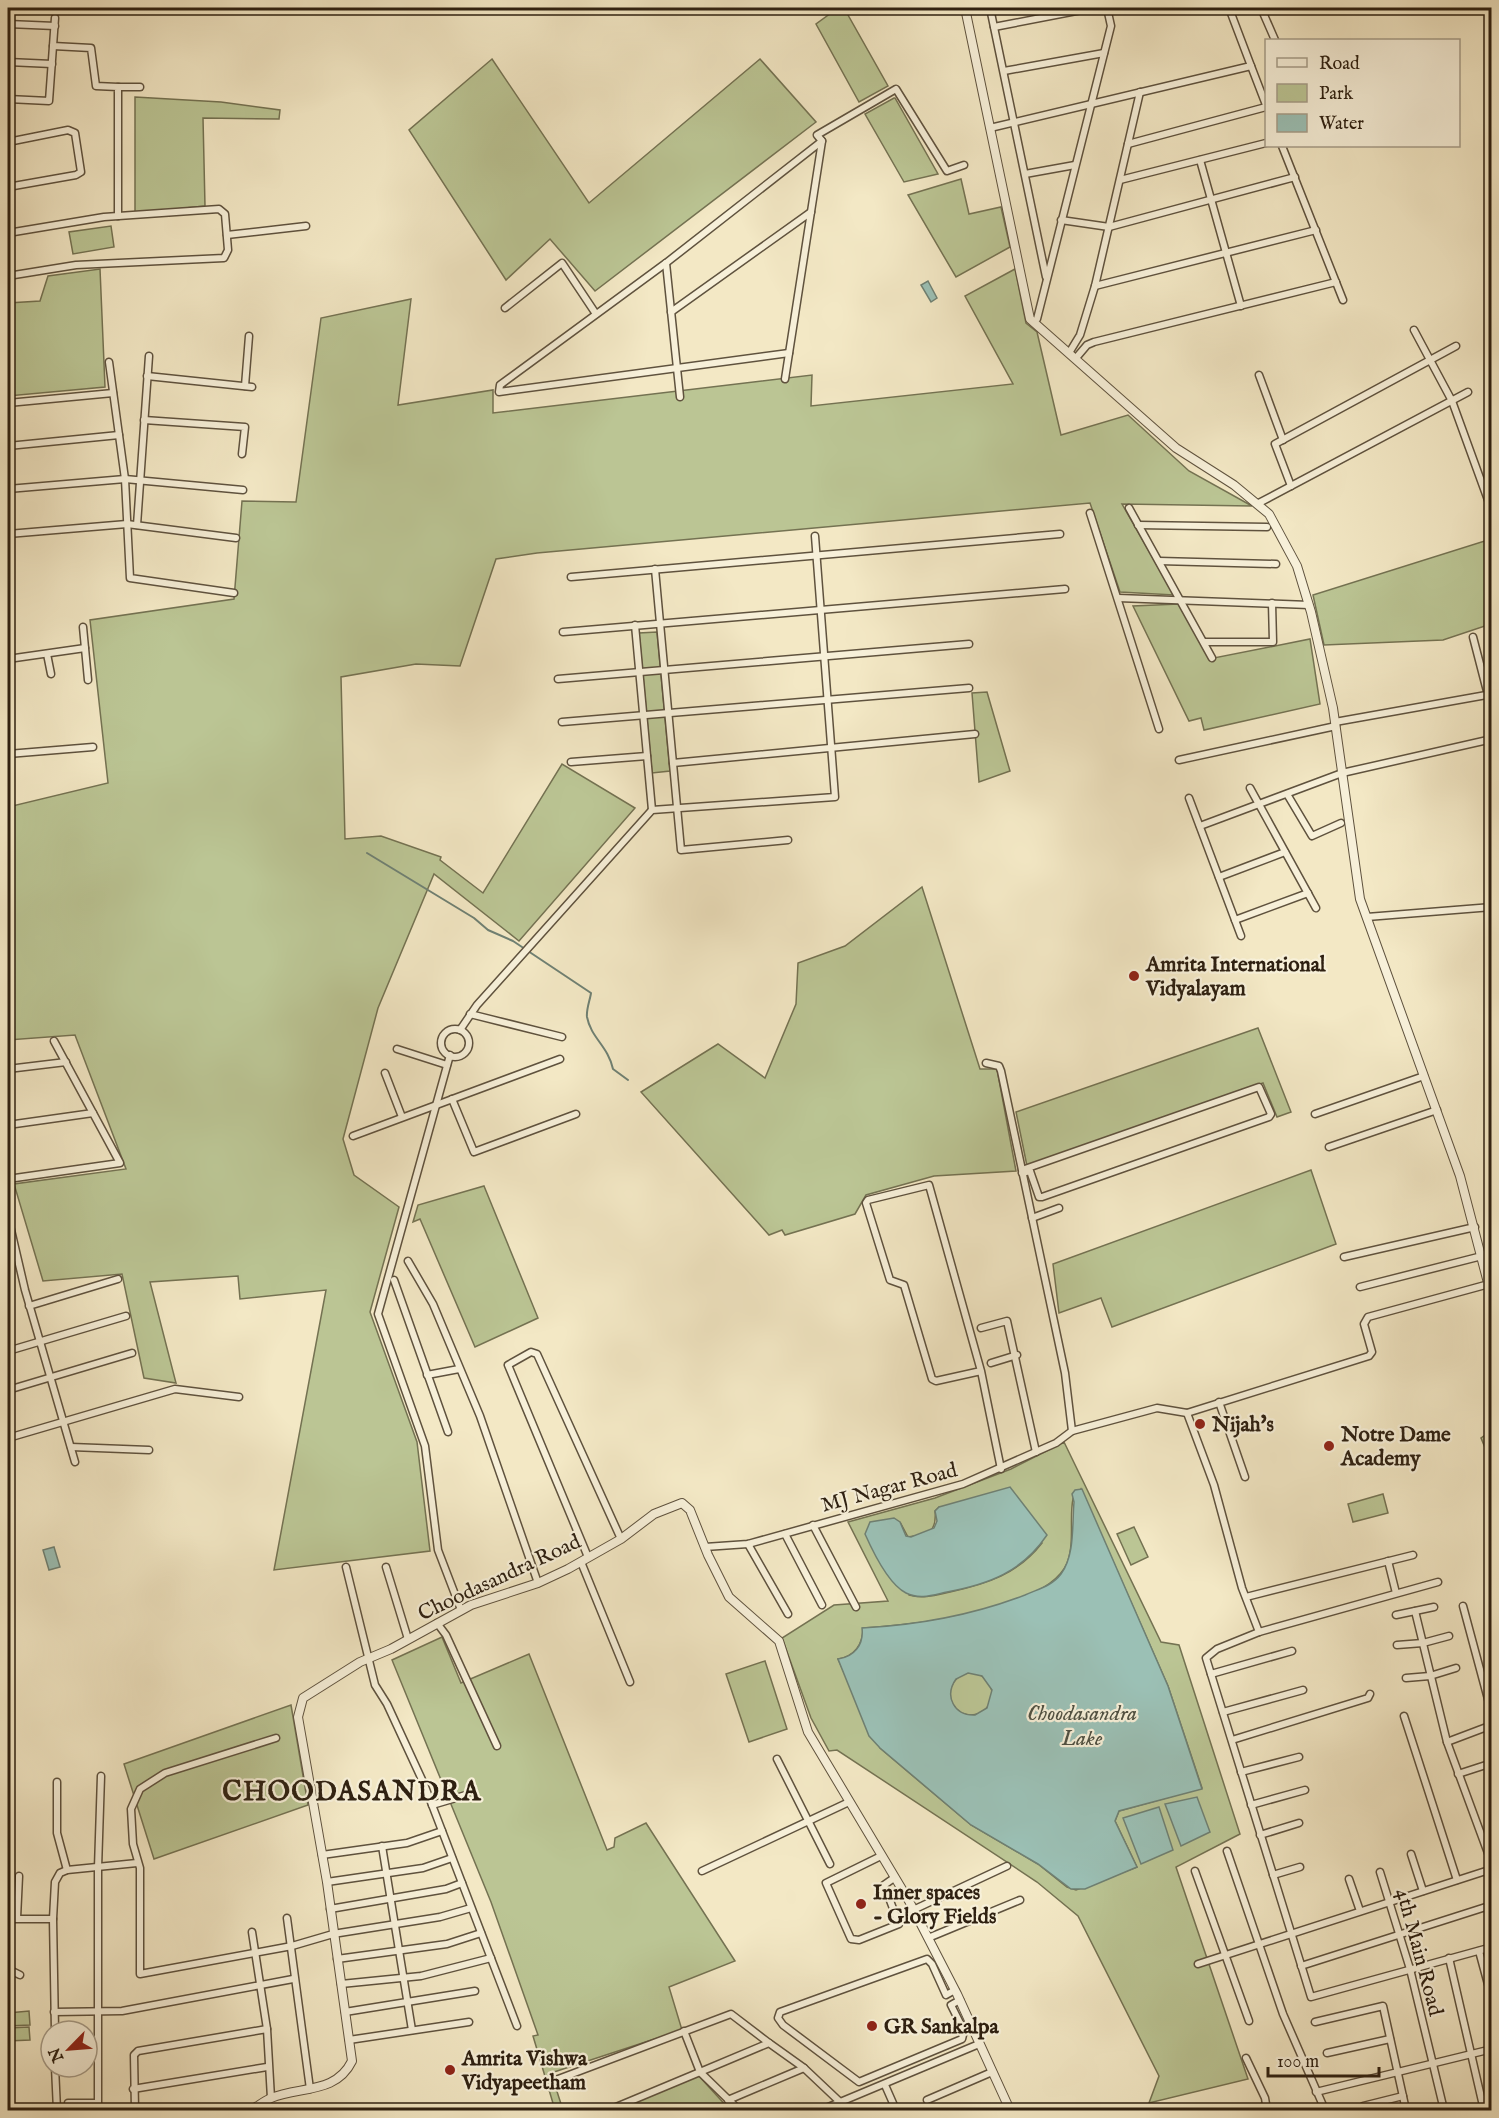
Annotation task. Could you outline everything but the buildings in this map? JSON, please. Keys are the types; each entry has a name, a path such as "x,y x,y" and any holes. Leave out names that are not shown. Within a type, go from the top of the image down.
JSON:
{"street":[{"path":"965,8 1030,319 1176,448 1234,484 1269,514 1297,566 1309,605 1335,724 1359,890 1437,1110 1475,1227 1491,1298"},
{"path":"990,8 1046,279"},
{"path":"994,27 1092,8"},
{"path":"1037,319 1111,26 1107,8"},
{"path":"1229,8 1265,103"},
{"path":"1261,8 1275,39"},
{"path":"8,99 49,100 55,18"},
{"path":"8,24 55,26"},
{"path":"53,46 91,48 96,86 141,87"},
{"path":"1004,71 1104,52"},
{"path":"8,62 52,64"},
{"path":"990,128 1091,102 1251,66"},
{"path":"118,87 118,216"},
{"path":"785,379 822,141 817,135 896,89 947,171 964,165"},
{"path":"1073,356 1095,286 1140,92"},
{"path":"1128,144 1265,106"},
{"path":"8,141 68,130 75,133 82,166 81,172 76,175 8,187"},
{"path":"789,353 499,392 500,385 666,263 822,141"},
{"path":"1120,180 1265,143"},
{"path":"1282,147 1343,300"},
{"path":"1200,160 1241,306"},
{"path":"1025,174 1075,165"},
{"path":"1061,220 1109,227 1295,177"},
{"path":"8,233 118,216 219,209 225,214 228,250 224,258 76,265 8,276"},
{"path":"671,312 811,212"},
{"path":"226,235 306,226"},
{"path":"1095,286 1316,230"},
{"path":"505,308 562,263 596,314"},
{"path":"666,263 680,397"},
{"path":"1073,356 1094,342 1336,282"},
{"path":"1414,330 1452,400 1491,511"},
{"path":"147,376 248,386 249,336"},
{"path":"1291,486 1275,444 1456,346"},
{"path":"137,525 149,356"},
{"path":"109,362 125,479 130,578 234,594"},
{"path":"1259,375 1283,440"},
{"path":"1257,504 1468,392"},
{"path":"8,403 113,393"},
{"path":"144,420 245,427 242,454"},
{"path":"8,446 119,435"},
{"path":"8,489 125,479 243,490"},
{"path":"1129,508 1212,658"},
{"path":"1090,513 1159,729"},
{"path":"8,534 127,524 236,538"},
{"path":"1138,525 1267,527"},
{"path":"571,577 1060,534"},
{"path":"460,1030 470,1014 652,810 835,797 815,536"},
{"path":"1159,561 1276,564"},
{"path":"655,569 681,850 788,840"},
{"path":"563,632 1065,588"},
{"path":"1118,598 1309,605"},
{"path":"1204,642 1273,642 1272,603"},
{"path":"635,626 652,810"},
{"path":"83,627 88,680"},
{"path":"1179,760 1335,724 1490,695 1473,637"},
{"path":"558,679 969,644"},
{"path":"8,659 85,648"},
{"path":"47,654 51,674"},
{"path":"562,722 969,688"},
{"path":"673,763 975,734"},
{"path":"1200,826 1342,773 1491,739"},
{"path":"8,754 93,747"},
{"path":"571,762 647,756"},
{"path":"1250,788 1316,908"},
{"path":"1287,794 1312,836 1341,823"},
{"path":"1189,798 1240,936"},
{"path":"1219,877 1285,852"},
{"path":"1235,920 1308,893"},
{"path":"1367,917 1491,907"},
{"path":"470,1014 562,1038"},
{"path":"451,1030 460,1030 467,1036 469,1047 461,1055 450,1055 442,1046 442,1038 451,1030"},
{"path":"8,1179 120,1163 54,1041"},
{"path":"397,1049 447,1065"},
{"path":"450,1055 378,1314 426,1446 438,1550 461,1610"},
{"path":"353,1136 560,1059"},
{"path":"8,1069 66,1062"},
{"path":"986,1063 998,1066 1001,1071 1026,1170 1032,1218 1065,1373 1072,1431"},
{"path":"385,1073 402,1117"},
{"path":"1315,1114 1424,1076"},
{"path":"1259,1088 1271,1114 1269,1117 1042,1197 1039,1197 1026,1170 1259,1088"},
{"path":"452,1099 474,1152 576,1114"},
{"path":"1329,1147 1437,1110"},
{"path":"8,1125 93,1113"},
{"path":"981,1371 936,1381 932,1379 904,1285 890,1280 866,1203 868,1200 929,1185 981,1371 1001,1469"},
{"path":"1032,1218 1059,1208"},
{"path":"8,1217 29,1306 75,1462"},
{"path":"1344,1257 1475,1227"},
{"path":"1360,1287 1482,1256"},
{"path":"408,1261 433,1304 480,1416 538,1583"},
{"path":"29,1306 118,1279"},
{"path":"394,1280 448,1432"},
{"path":"1259,1632 1245,1597 1211,1477 1187,1413 1369,1356 1372,1352 1364,1324 1368,1317 1488,1284"},
{"path":"8,1352 126,1316"},
{"path":"981,1328 1007,1322 1017,1355 1036,1452"},
{"path":"588,1557 508,1365 511,1361 531,1352 537,1354 621,1539"},
{"path":"8,1390 132,1353"},
{"path":"991,1363 1017,1355"},
{"path":"427,1375 459,1369"},
{"path":"8,1438 175,1389 240,1397"},
{"path":"1219,1402 1245,1477"},
{"name":"MJ Nagar Road","path":"705,1547 748,1544 963,1484 1056,1443 1072,1431 1157,1408 1187,1413"},
{"path":"71,1447 149,1450"},
{"name":"Choodasandra Road","path":"251,2110 271,2098 324,2085 346,2074 352,2061 327,1882 298,1717 303,1698 326,1682 461,1610 538,1583 581,1562 621,1539 654,1514 682,1503 690,1510 729,1597 778,1641 808,1732 849,1802 877,1858 894,1878 928,1938 960,2000 1009,2109"},
{"path":"813,1525 855,1606"},
{"path":"785,1534 822,1605"},
{"path":"748,1544 788,1614"},
{"path":"1245,1597 1413,1555"},
{"path":"1388,1561 1396,1593"},
{"path":"581,1562 630,1682"},
{"path":"346,1566 367,1660 375,1685 400,1729 432,1804 517,2026"},
{"path":"386,1567 408,1640"},
{"path":"1438,1582 1259,1632 1210,1653 1206,1659 1311,1997 1491,1947"},
{"path":"1489,1601 1491,1612"},
{"path":"1463,1606 1491,1714"},
{"path":"1396,1615 1434,1607"},
{"path":"1414,1611 1447,1742 1491,1863"},
{"path":"437,1623 446,1635 497,1746"},
{"path":"1397,1645 1423,1643 1449,1636"},
{"path":"1211,1674 1292,1651"},
{"path":"1406,1677 1430,1676 1456,1668"},
{"path":"1223,1712 1303,1690"},
{"path":"1232,1740 1368,1698 1370,1694"},
{"path":"1404,1716 1457,1880"},
{"path":"1447,1742 1491,1725"},
{"path":"276,1738 165,1773 140,1790 131,1809 137,1863 140,1868 140,1974 256,1954 333,1934 396,1922 440,1917 471,1908"},
{"path":"1241,1772 1299,1757"},
{"path":"777,1759 830,1864"},
{"path":"1458,1774 1491,1763"},
{"path":"68,2103 98,2103 98,1868 101,1776"},
{"path":"57,1782 57,1833 67,1870"},
{"path":"1251,1805 1305,1790"},
{"path":"432,1804 466,1795"},
{"path":"702,1870 849,1802"},
{"path":"1260,1835 1299,1823"},
{"path":"322,1855 407,1843 442,1831"},
{"path":"382,1846 401,1951 412,2030"},
{"path":"1227,1851 1283,2014 1325,2110"},
{"path":"1411,1854 1423,1891"},
{"path":"327,1882 423,1868 452,1858"},
{"path":"877,1858 826,1883 850,1939 859,1940 899,1924 884,1885 894,1878"},
{"path":"54,2019 53,1919 55,1882 60,1873 67,1870 137,1863"},
{"path":"913,1910 1007,1866"},
{"path":"1273,1875 1300,1867"},
{"path":"1198,1964 1260,1946 1491,1869"},
{"path":"1196,1871 1248,2021"},
{"name":"4th Main Road","path":"1380,1872 1401,1935 1444,2110"},
{"path":"17,1918 19,1876"},
{"path":"1349,1879 1360,1911"},
{"path":"330,1909 392,1896 438,1890 462,1883"},
{"path":"928,1938 1020,1900"},
{"path":"1301,1966 1491,1905"},
{"path":"8,1918 53,1919"},
{"path":"287,1918 292,1946 293,1979 310,2089"},
{"path":"252,1932 267,2029 267,2067 271,2098"},
{"path":"337,1959 447,1944 481,1933"},
{"path":"1479,1951 1491,1999"},
{"path":"341,1984 460,1968 491,1958"},
{"path":"1449,1958 1484,2110"},
{"path":"927,1959 933,1964 951,2005 964,2031 962,2039 859,2082 811,2048 783,2025 778,2018 780,2012 927,1959"},
{"path":"8,1970 20,1975"},
{"path":"54,2012 122,2011 293,1979"},
{"path":"946,1995 955,1990"},
{"path":"345,2012 475,1991"},
{"path":"951,2005 960,2000"},
{"path":"1314,2022 1383,2006 1406,2110"},
{"path":"553,2081 731,2014 804,2068 840,2102"},
{"path":"349,2040 469,2022"},
{"path":"135,2110 134,2055 138,2051 267,2029"},
{"path":"684,2031 700,2072 739,2110"},
{"path":"1327,2053 1390,2039"},
{"path":"609,2110 769,2043"},
{"path":"827,2110 826,2108 979,2044"},
{"path":"1316,2092 1491,2049"},
{"path":"1246,2058 1265,2098 1266,2104 1259,2110"},
{"path":"133,2089 267,2067"},
{"path":"728,2100 804,2068"},
{"path":"927,2100 992,2072"},
{"path":"56,2079 57,2110"},
{"path":"885,2085 896,2110"},
{"path":"1363,2106 1403,2096"},
{"path":"999,2110 1009,2109"}],"green space":[{"path":"838,8 844,8 888,86 859,102 816,24"},
{"path":"492,59 589,203 760,59 816,122 595,291 550,239 506,280 409,130"},
{"path":"135,97 221,102 280,110 279,119 203,118 205,206 135,213"},
{"path":"894,98 938,174 904,182 865,114"},
{"path":"961,179 969,214 1001,207 1010,247 956,277 908,195"},
{"path":"111,226 114,247 73,254 69,232"},
{"path":"100,269 105,387 8,396 8,303 40,301 48,276"},
{"path":"1015,269 1026,323 1037,332 1061,435 1128,415 1189,471 1252,506 1122,504 1174,595 1120,592 1090,503 537,553 496,559 460,666 416,664 341,677 345,839 381,836 441,857 440,860 483,893 562,764 635,808 519,941 434,874 378,1008 343,1139 354,1175 399,1207 370,1312 417,1442 430,1551 274,1570 326,1290 240,1299 238,1276 150,1282 176,1383 144,1378 122,1274 43,1281 14,1184 126,1169 75,1035 8,1040 8,807 108,783 90,620 234,599 242,501 296,502 321,318 411,299 398,405 493,390 493,413 812,375 811,406 1013,384 965,296"},
{"path":"1491,539 1491,624 1443,640 1324,645 1313,595"},
{"path":"1179,604 1209,659 1310,639 1320,704 1204,730 1201,718 1189,721 1133,606"},
{"path":"657,632 670,771 652,773 639,633"},
{"path":"987,692 1010,771 979,782 972,693"},
{"path":"922,887 980,1069 997,1069 1016,1171 934,1176 866,1195 855,1214 785,1235 782,1230 769,1235 641,1092 718,1044 765,1078 796,1004 798,963 845,946"},
{"path":"1258,1028 1291,1112 1277,1117 1263,1083 1027,1166 1016,1112"},
{"path":"1311,1170 1336,1244 1112,1327 1101,1298 1059,1313 1053,1264"},
{"path":"484,1186 538,1318 475,1347 420,1219 413,1222 418,1205"},
{"path":"1491,1431 1491,1462 1481,1438"},
{"path":"1064,1442 1161,1642 1179,1645 1240,1834 1176,1867 1248,2079 1149,2103 1159,2076 1078,1916 1037,1882 837,1750 829,1751 811,1718 782,1638 834,1605 888,1601 848,1522 935,1498 1011,1469","holes":["1081,1489 1168,1686 1202,1788 1119,1811 1115,1821 1137,1867 1076,1890 1067,1887 1038,1864 971,1825 880,1748 838,1659 849,1655 857,1648 863,1628 912,1624 975,1612 1006,1604 1034,1593 1055,1579 1067,1563 1073,1499","939,1507 1042,1543 1023,1563 989,1581 935,1595 919,1597 909,1595 900,1522 908,1537 921,1535 933,1528 935,1511"]},
{"path":"1383,1494 1388,1513 1353,1522 1348,1504"},
{"path":"1134,1527 1148,1557 1131,1565 1117,1534"},
{"path":"442,1637 461,1683 529,1654 607,1850 614,1847 615,1838 646,1823 735,1961 669,1987 682,2030 551,2073 563,2110 555,2110 533,2036 538,2035 491,1902 392,1660"},
{"path":"765,1661 787,1729 749,1742 726,1674"},
{"path":"971,1673 979,1674 986,1679 991,1686 991,1702 986,1709 979,1714 971,1715 963,1714 956,1709 951,1702 950,1694 951,1686 956,1679 963,1674"},
{"path":"291,1705 308,1805 154,1859 124,1764"},
{"path":"29,2011 30,2025 8,2026 8,2013"},
{"path":"29,2027 30,2040 8,2041 8,2028"},
{"path":"698,2075 730,2110 611,2110"}],"water":[{"path":"928,281 937,298 931,302 921,285"},
{"path":"1010,1487 1047,1535 1027,1558 1015,1567 977,1585 927,1596 906,1593 899,1589 887,1575 865,1534 870,1522 894,1518 900,1522 906,1536 911,1537 934,1528 937,1521 935,1511 939,1507"},
{"name":"Choodasandra Lake","path":"1082,1489 1168,1686 1202,1789 1119,1811 1115,1821 1137,1867 1085,1889 1071,1889 1038,1864 971,1825 880,1748 869,1736 838,1659 849,1656 857,1649 860,1645 862,1628 925,1622 966,1613 1025,1595 1053,1582 1061,1574 1069,1558 1073,1530 1072,1494 1075,1490","holes":["968,1673 982,1676 992,1690 987,1708 975,1715 961,1712 953,1704 951,1698 956,1679"]},
{"path":"54,1547 60,1567 49,1570 43,1550"},
{"name":"Choodasandra Lake","path":"1197,1797 1210,1832 1181,1846 1165,1804"},
{"name":"Choodasandra Lake","path":"1159,1807 1173,1850 1141,1864 1123,1818"}],"waterway":[{"path":"367,853 474,918 488,930 513,941 591,993 587,1014 589,1024 611,1061 613,1069 628,1080"}],"place":[{"name":"Amrita International Vidyalayam","path":"1134,976"},
{"name":"Nijah's","path":"1200,1424"},
{"name":"Notre Dame Academy","path":"1329,1446"},
{"name":"Inner spaces - Glory Fields","path":"861,1904"},
{"name":"GR Sankalpa","path":"872,2026"},
{"name":"Amrita Vishwa Vidyapeetham","path":"450,2070"}],"district":[{"name":"CHOODASANDRA","path":"352,1791"}]}
